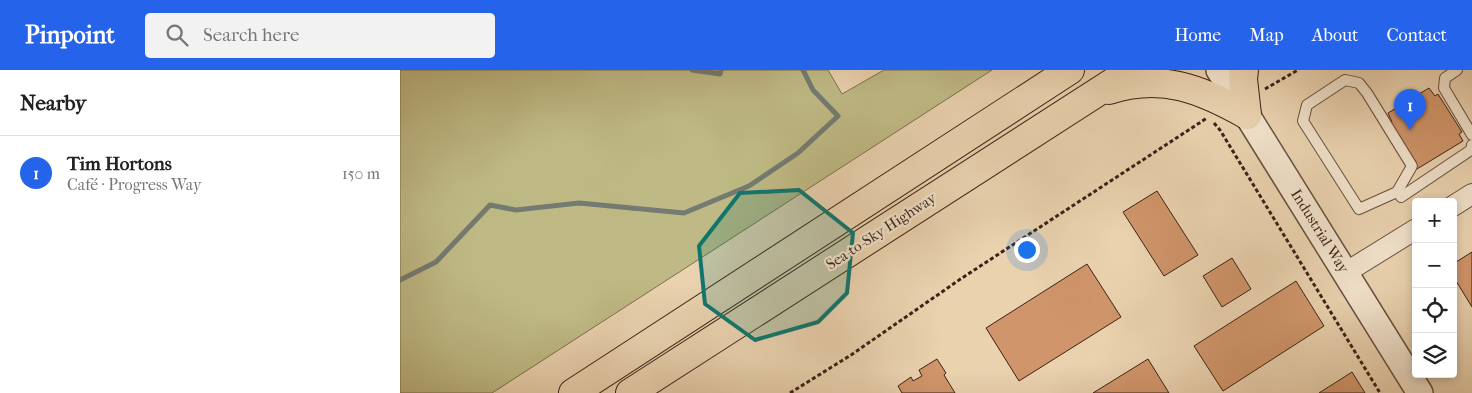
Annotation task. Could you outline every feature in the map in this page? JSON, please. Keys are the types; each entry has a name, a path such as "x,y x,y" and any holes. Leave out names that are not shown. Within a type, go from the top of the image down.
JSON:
{"highway":[{"path":"573,393 1070,70"},
{"name":"Sea-to-Sky Highway","path":"630,393 1132,70"},
{"path":"1244,70 1247,115"},
{"path":"1091,96 1120,87 1150,82 1172,84 1202,92 1247,115"}],"street":[{"name":"Industrial Way","path":"1220,70 1420,393"},
{"path":"1457,203 1472,194"},
{"path":"1345,273 1412,231"}],"lane":[{"path":"1457,70 1445,78 1444,88 1472,135"},
{"path":"1345,80 1359,83 1367,93 1412,166 1397,192 1359,209 1303,121 1307,105 1345,80"},
{"path":"1401,197 1471,150 1472,145"}],"path":[{"path":"1266,90 1298,70"},
{"path":"1202,113 1209,117 1225,139 1380,393"},
{"path":"790,393 1209,117"}],"highlighted area":[{"path":"799,190 853,233 847,293 818,322 755,340 705,304 699,246 740,193"}],"shaded area":[{"path":"400,70 828,70 842,94 884,70 992,70 492,393 400,393"}],"building":[{"path":"1429,88 1435,96 1438,94 1462,132 1459,134 1463,141 1417,169 1388,124 1392,122 1388,113"},
{"path":"1157,191 1198,255 1164,276 1123,212"},
{"path":"1472,252 1472,307 1457,283 1457,261"},
{"path":"1232,258 1251,289 1222,307 1203,276"},
{"path":"1087,264 1121,317 1019,381 986,328"},
{"path":"1296,281 1324,326 1223,391 1194,346"},
{"path":"937,359 955,393 902,393 898,386 911,377 913,381 922,376 919,370"},
{"path":"1148,359 1169,393 1093,393"},
{"path":"1352,372 1365,393 1319,393"}],"waterway":[{"path":"692,70 720,74 721,70"},
{"path":"400,280 436,262 490,205 516,210 579,203 684,213 749,186 798,153 838,116 813,90 803,70"}],"place":[{"name":"Tim Hortons","path":"1410,130"}]}
